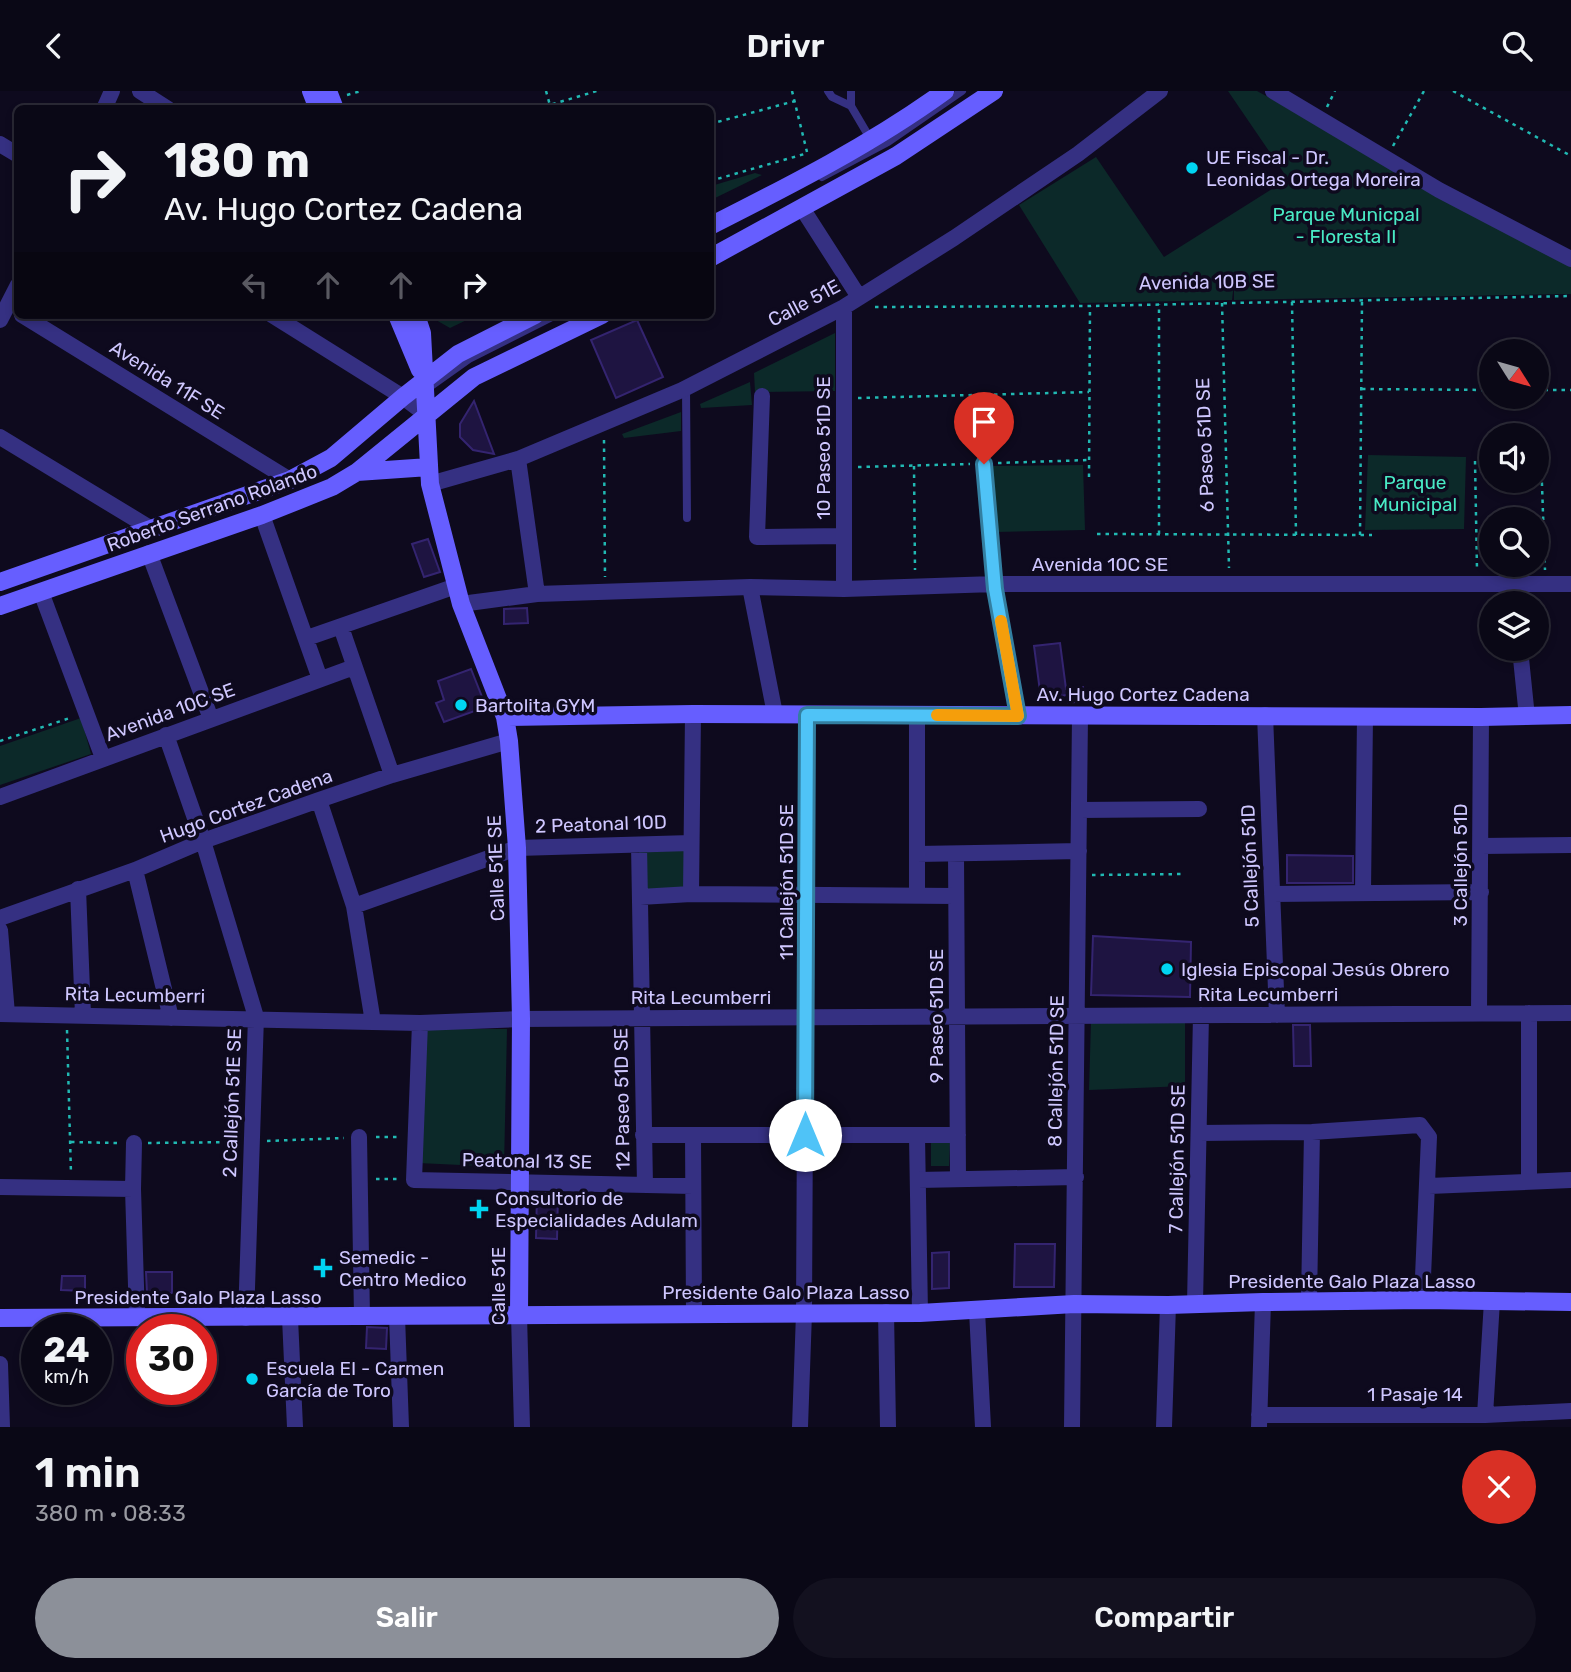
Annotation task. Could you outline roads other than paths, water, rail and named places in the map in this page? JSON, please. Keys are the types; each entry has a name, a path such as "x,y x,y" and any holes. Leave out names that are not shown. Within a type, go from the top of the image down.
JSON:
{"street":[{"path":"139,91 162,105"},
{"path":"714,224 814,173 871,140 945,91"},
{"path":"714,256 896,156 994,91"},
{"name":"Calle 51E","path":"430,476 518,459 686,388 844,307 865,302 1078,154 1160,91"},
{"path":"1273,91 1439,190 1571,259"},
{"path":"802,208 865,302"},
{"path":"6,310 14,293"},
{"name":"10 Paseo 51D SE","path":"844,307 844,589"},
{"name":"Avenida 11F SE","path":"29,319 289,480"},
{"path":"279,319 419,400"},
{"path":"398,319 419,400"},
{"name":"Calle 51E SE","path":"417,319 422,334 419,400 430,476 461,604 505,716 509,741 517,848 521,1019"},
{"name":"Roberto Serrano Rolando","path":"0,606 262,515 332,487 357,472 458,354 527,319"},
{"name":"Roberto Serrano Rolando","path":"0,582 289,480 331,458 419,400 474,377 594,319"},
{"path":"762,396 757,537 844,536"},
{"path":"0,436 150,528"},
{"path":"518,459 537,594"},
{"path":"984,464 995,584 1018,716"},
{"path":"357,472 430,476"},
{"path":"262,515 320,679"},
{"path":"149,553 211,719"},
{"name":"Avenida 10C SE","path":"461,604 537,594 750,587 844,589 995,584 1571,584"},
{"path":"1514,584 1515,591"},
{"path":"307,638 456,586"},
{"path":"750,587 775,714"},
{"path":"41,591 103,758"},
{"path":"341,628 392,775"},
{"path":"1521,661 1527,717"},
{"name":"Avenida 10C SE","path":"0,797 354,667"},
{"path":"691,894 692,714"},
{"name":"11 Callejón 51D SE","path":"800,1427 804,1313 807,715"},
{"path":"917,715 917,896"},
{"name":"5 Callejón 51D","path":"1265,715 1277,1015"},
{"name":"Av. Hugo Cortez Cadena","path":"505,716 1571,715"},
{"name":"8 Callejón 51D SE","path":"1072,1427 1080,716"},
{"path":"1363,893 1365,717"},
{"name":"3 Callejón 51D","path":"1479,1013 1481,717"},
{"name":"2 Callejón 51E SE","path":"166,735 204,841 256,1017 246,1318"},
{"name":"Hugo Cortez Cadena","path":"0,918 319,800 392,775 509,741"},
{"path":"319,800 354,906 373,1022"},
{"path":"1079,810 1199,809"},
{"name":"2 Peatonal 10D","path":"354,906 517,848 691,843"},
{"name":"12 Paseo 51D SE","path":"639,845 645,1185"},
{"path":"1481,846 1571,845"},
{"path":"917,854 1079,851"},
{"name":"9 Paseo 51D SE","path":"956,853 958,1179"},
{"path":"135,870 171,1018"},
{"path":"78,889 83,1016"},
{"path":"1272,894 1481,892"},
{"path":"640,897 691,894 956,896"},
{"path":"0,930 3,1014"},
{"path":"1529,1013 1529,1181"},
{"name":"Rita Lecumberri","path":"3,1014 256,1017 420,1023 521,1019 1571,1013"},
{"name":"7 Callejón 51D SE","path":"1195,1303 1201,1015"},
{"name":"Calle 51E","path":"521,1019 519,1315 522,1427"},
{"name":"Peatonal 13 SE","path":"420,1023 414,1179 693,1186"},
{"path":"1199,1133 1312,1132 1420,1125 1429,1137 1429,1186 1422,1300"},
{"path":"1309,1301 1312,1132"},
{"path":"643,1135 958,1135"},
{"path":"693,1135 694,1313"},
{"path":"917,1136 920,1313"},
{"path":"359,1137 362,1317"},
{"path":"134,1143 137,1314"},
{"path":"918,1180 1076,1177"},
{"path":"1429,1186 1571,1180"},
{"path":"0,1187 133,1189"},
{"path":"1259,1421 1263,1301"},
{"name":"Presidente Galo Plaza Lasso","path":"217,1318 920,1313 1074,1304 1168,1305 1263,1301 1571,1302"},
{"path":"1485,1415 1492,1301"},
{"path":"1164,1427 1168,1305"},
{"path":"977,1311 983,1427"},
{"path":"886,1312 888,1427"},
{"path":"397,1316 401,1427"},
{"name":"Presidente Galo Plaza Lasso","path":"0,1318 126,1318"},
{"path":"290,1318 295,1427"},
{"path":"0,1364 2,1427"},
{"name":"1 Pasaje 14","path":"1259,1421 1571,1411"}],"lane":[{"path":"828,91 832,97 851,106"},
{"path":"851,91 851,106 871,140"},
{"path":"714,234 888,142 962,91"},
{"path":"714,247 894,150 980,91"},
{"name":"Roberto Serrano Rolando","path":"0,588 290,485 334,463 469,359 548,319"},
{"name":"Roberto Serrano Rolando","path":"0,600 331,482 357,465 419,400 474,368 575,319"},
{"path":"686,388 687,518"}],"place":[{"name":"UE Fiscal - Dr. Leonidas Ortega Moreira","path":"1192,168"},
{"name":"Bartolita GYM","path":"461,705"},
{"name":"Iglesia Episcopal Jesús Obrero","path":"1167,969"},
{"name":"Consultorio de Especialidades Adulam","path":"479,1209"},
{"name":"Semedic - Centro Medico","path":"323,1268"},
{"name":"Escuela EI - Carmen García de Toro","path":"252,1379"}],"park label":[{"name":"Parque Municpal - Floresta II","path":"1346,225"},
{"name":"Parque Municipal","path":"1415,493"}]}
